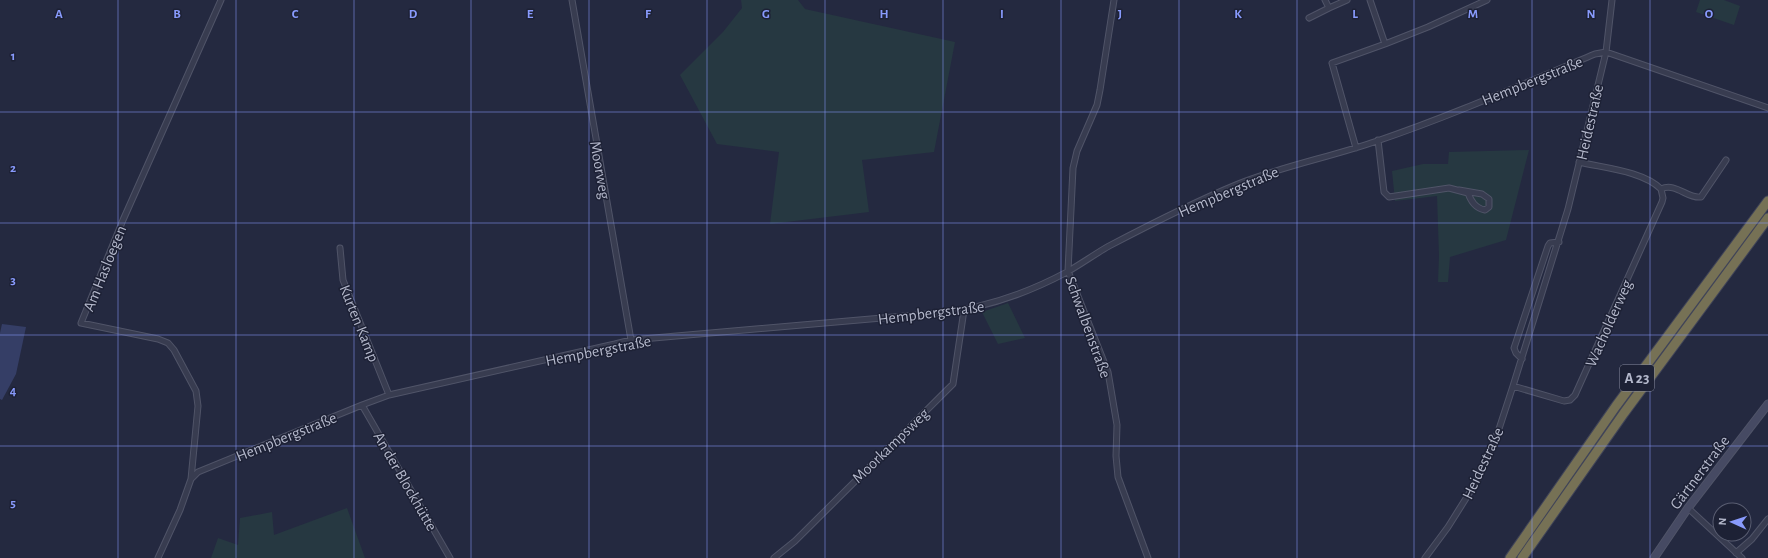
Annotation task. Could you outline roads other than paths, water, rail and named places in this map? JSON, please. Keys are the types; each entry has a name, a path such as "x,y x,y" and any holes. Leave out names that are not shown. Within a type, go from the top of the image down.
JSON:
{"highway":[{"name":"A 23","path":"1510,558 1612,412 1768,201"},
{"name":"A 23","path":"1522,558 1624,413 1767,220"}],"street":[{"name":"Am Hasloegen","path":"191,479 198,406 196,391 174,350 168,343 158,339 81,323 123,220 221,0"},
{"name":"Moorweg","path":"572,0 631,340"},
{"name":"Schwalbenstraße","path":"1114,0 1098,98 1077,151 1073,168 1068,271 1108,372 1117,425 1116,456 1118,477 1148,558"},
{"path":"1325,0 1329,8"},
{"path":"1309,18 1347,0"},
{"path":"1370,0 1385,44"},
{"path":"1356,148 1332,63 1428,27 1487,0"},
{"name":"Heidestraße","path":"1425,558 1448,527 1475,484 1498,432 1559,242 1606,52 1612,0"},
{"name":"Hempbergstraße","path":"191,479 198,472 389,395 631,340 964,310 1011,298 1068,271 1129,236 1237,185 1285,167 1356,148 1588,57 1606,52"},
{"path":"1606,52 1768,108"},
{"path":"1378,140 1384,192 1388,197 1449,188 1482,194 1489,199 1489,207 1485,210 1480,209 1471,202 1468,193 1458,190"},
{"path":"1579,162 1635,175 1650,181 1661,189 1670,186 1701,197 1726,160"},
{"name":"Wacholderweg","path":"1513,386 1564,401 1570,400 1575,395 1662,202 1663,198 1661,189"},
{"path":"1522,359 1516,353 1514,348 1548,246 1550,243 1559,242"},
{"name":"Kurten Kamp","path":"340,248 343,280 389,395"},
{"name":"Moorkampsweg","path":"774,558 795,541 952,384 964,310"},
{"name":"Gärtnerstraße","path":"1654,558 1688,508 1768,404"},
{"name":"An der Blockhütte","path":"362,405 450,558"},
{"path":"158,558 177,516 191,479"},
{"path":"1688,508 1742,558"},
{"path":"1736,553 1752,539 1768,519"}],"water":[{"path":"2,324 26,327 16,374 2,400 0,399 0,333"}]}
